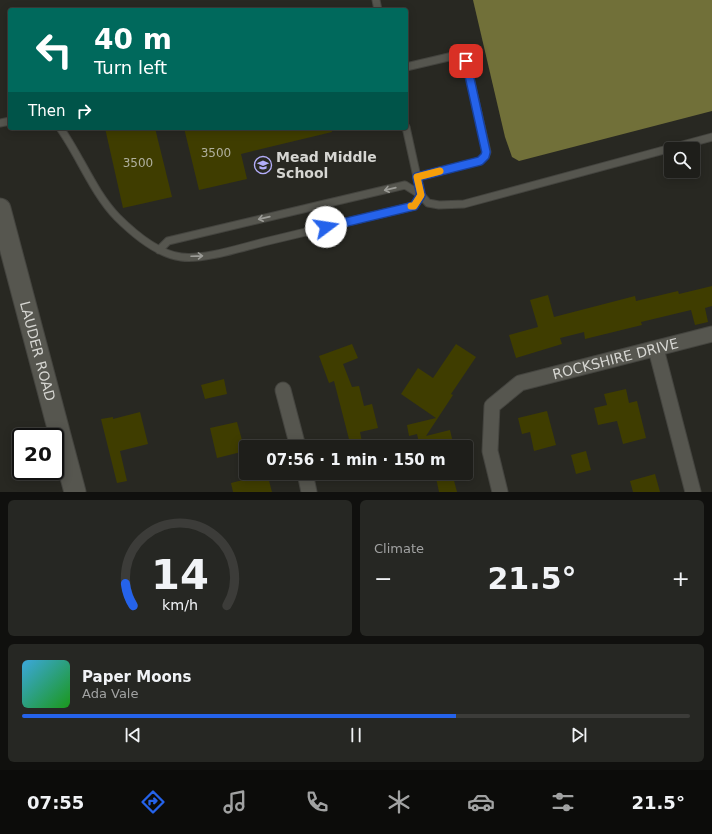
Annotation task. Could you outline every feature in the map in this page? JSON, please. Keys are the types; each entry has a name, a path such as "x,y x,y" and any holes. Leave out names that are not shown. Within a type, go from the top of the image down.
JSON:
{"main road":[{"name":"LAUDER ROAD","path":"0,209 75,492"}],"street":[{"name":"ROCKSHIRE DRIVE","path":"500,492 490,451 492,406 520,384 712,334"},
{"path":"656,349 693,492"},
{"path":"284,390 296,440"},
{"path":"307,480 310,492"}],"lane":[{"path":"408,67 453,56 460,56 466,61 486,152 485,156 480,161 417,177"},
{"path":"61,130 71,143 104,201 118,218 149,244 159,250 181,257 210,255 414,206 421,195 407,130"},
{"path":"159,250 168,241 405,186 421,195 428,203 439,205 464,204 712,137"}],"shaded area":[{"path":"473,0 712,0 712,111 519,161 512,157 505,137"}],"building":[{"path":"105,130 155,130 172,197 123,208"},
{"path":"184,130 332,130 332,132 241,154 247,179 199,190"},
{"path":"712,286 712,306 705,308 708,322 695,325 691,310 641,322 642,325 585,339 584,332 560,338 562,344 516,358 509,335 538,327 530,300 548,295 554,317 635,296 636,301 678,291 679,294"},
{"path":"352,344 358,358 343,364 352,387 359,386 364,406 372,404 378,428 360,432 362,440 349,440 334,381 329,383 319,356"},
{"path":"456,344 476,357 451,394 453,395 426,436 450,430 452,440 418,440 417,434 409,436 407,425 436,418 401,394 418,368 433,378"},
{"path":"224,379 227,394 205,399 201,385"},
{"path":"626,389 629,403 637,401 646,438 623,444 617,421 598,425 594,408 607,405 604,394"},
{"path":"547,411 556,445 534,451 530,432 522,434 518,418"},
{"path":"140,412 148,444 120,451 127,481 117,483 101,419 113,417 113,419"},
{"path":"237,422 242,440 239,440 239,452 217,458 210,428"},
{"path":"586,451 591,470 576,474 571,455"},
{"path":"655,474 660,492 633,492 630,481"},
{"path":"243,480 269,480 272,492 233,492 231,483"},
{"path":"436,480 454,480 457,492 439,492"}],"slow traffic":[{"path":"411,206 414,206 421,195 417,177 440,171"}],"place":[{"name":"Mead Middle School","path":"263,165"}],"route":[{"path":"326,227 414,206 421,195 417,177 480,161 485,156 486,152 466,61"}]}
